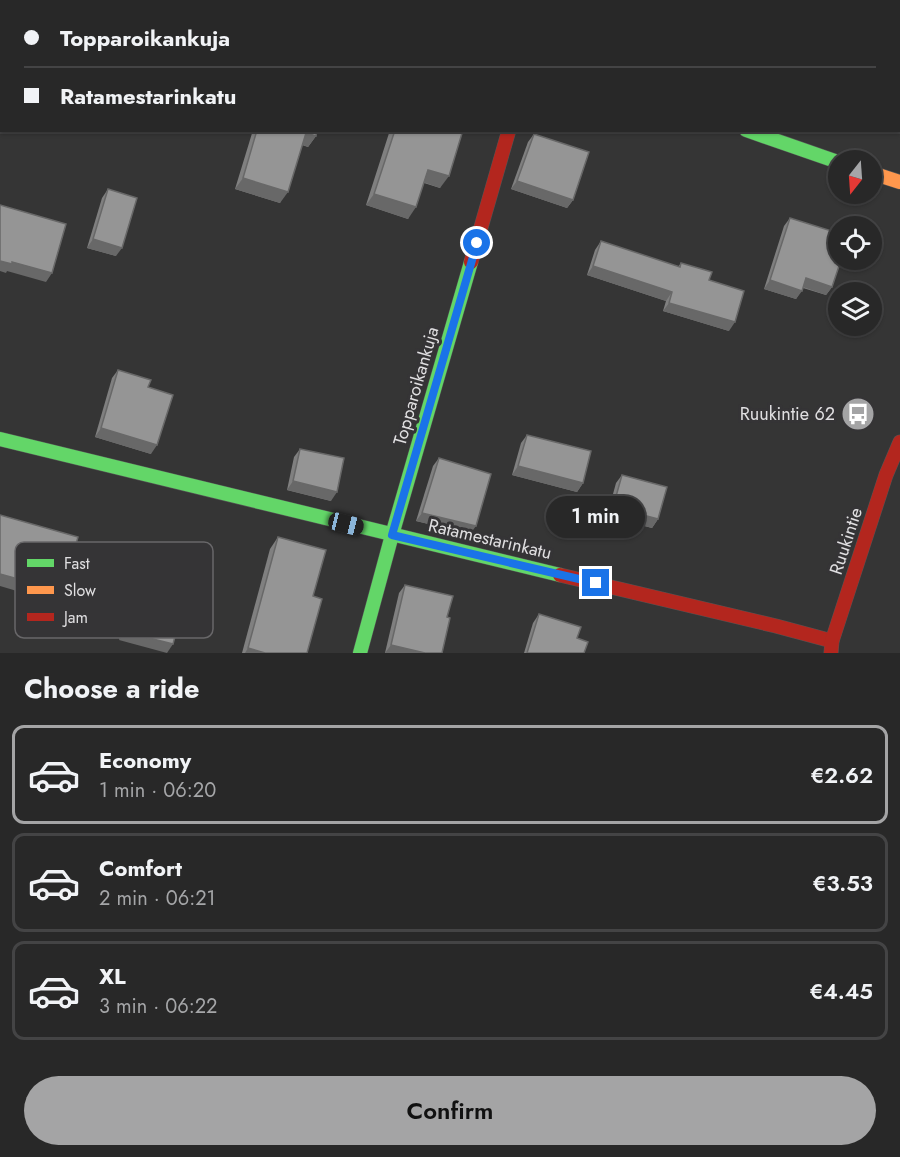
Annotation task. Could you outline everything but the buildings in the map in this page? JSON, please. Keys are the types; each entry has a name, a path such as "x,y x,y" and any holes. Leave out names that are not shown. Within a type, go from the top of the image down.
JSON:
{"street":[{"name":"Topparoikankuja","path":"360,653 508,132"},
{"path":"752,132 828,159"},
{"path":"882,176 900,182"},
{"name":"Ratamestarinkatu","path":"0,439 776,626 831,647"},
{"name":"Ruukintie","path":"831,647 886,475 900,442"}],"traffic: fast":[{"path":"752,132 828,159"},
{"path":"360,653 471,262"},
{"path":"0,439 560,575"}],"traffic: slow":[{"path":"882,176 900,182"}],"traffic: jam":[{"path":"471,262 508,132"},
{"path":"831,653 832,641 886,475 900,442"},
{"path":"560,575 832,641"}],"place":[{"name":"Ruukintie 62","path":"858,414"}],"route":[{"path":"477,243 392,535 596,583"}]}
